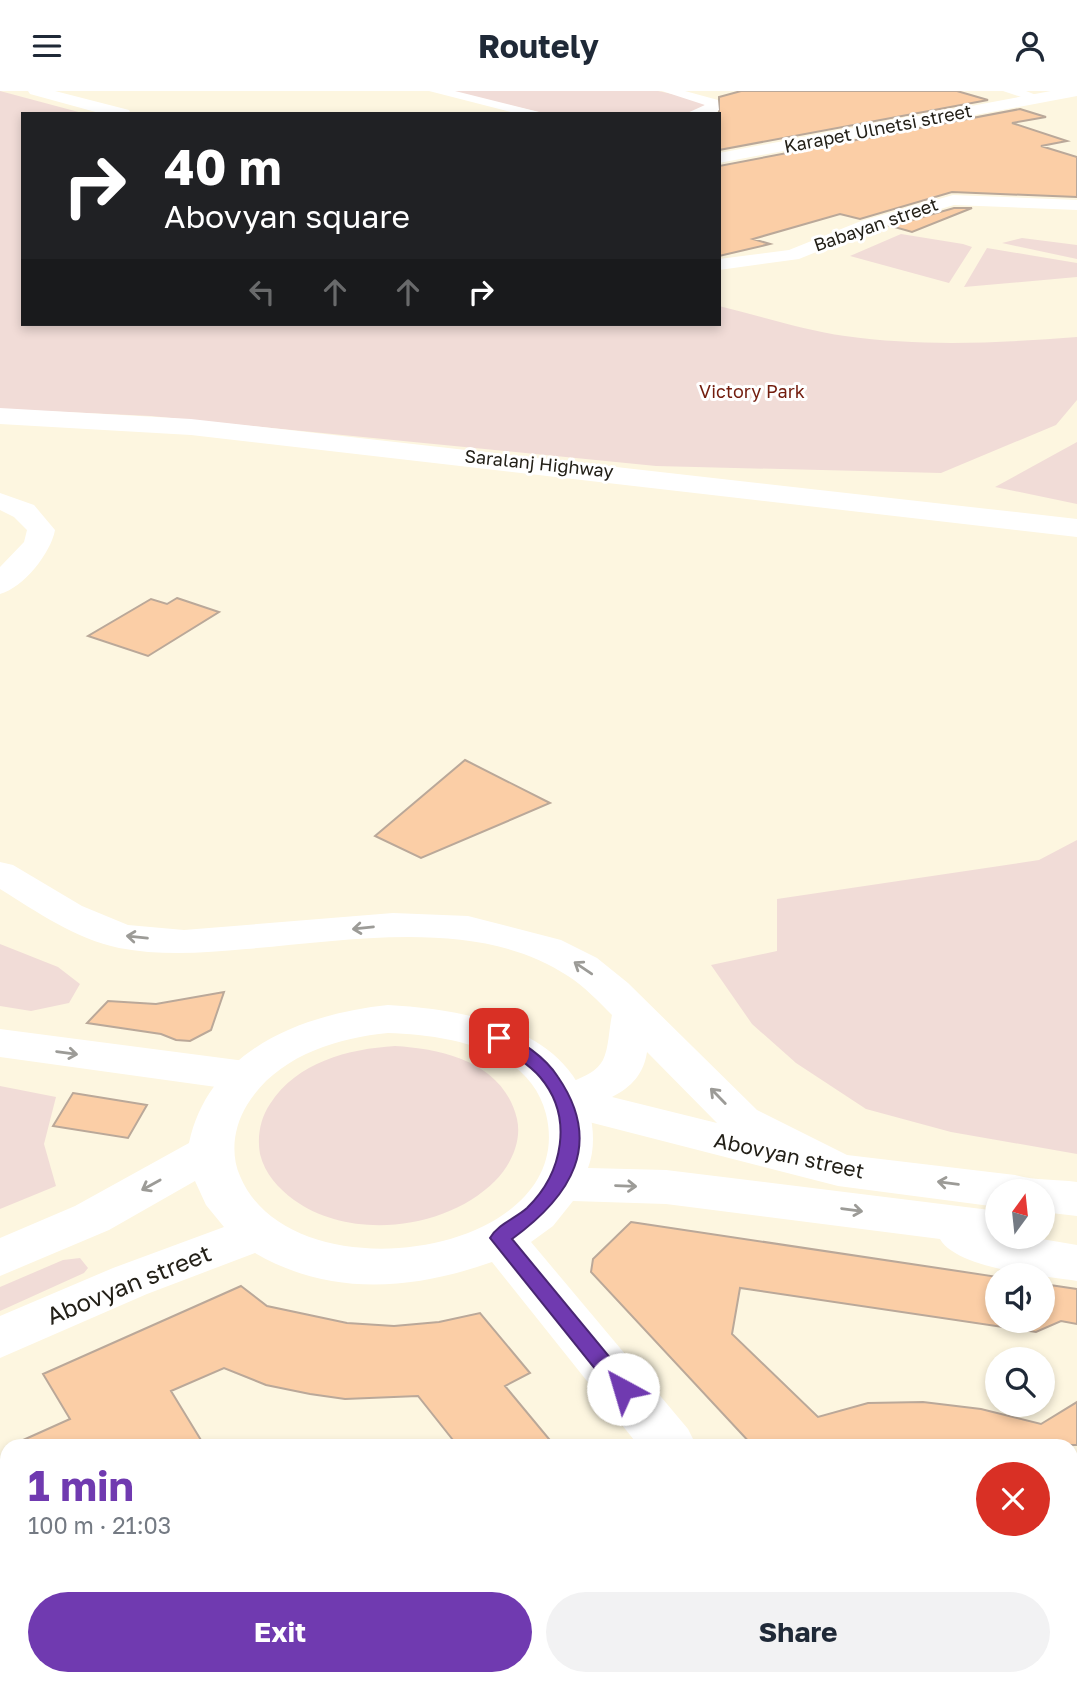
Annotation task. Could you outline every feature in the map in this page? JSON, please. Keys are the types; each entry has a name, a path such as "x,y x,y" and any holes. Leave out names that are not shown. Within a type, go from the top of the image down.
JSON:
{"main road":[{"path":"36,91 115,112"},
{"name":"Karapet Ulnetsi street","path":"721,158 1077,92"},
{"name":"Saralanj Highway","path":"0,416 205,428 1077,527"},
{"name":"Saralanj Highway","path":"0,432 174,443 1077,540"},
{"path":"0,501 16,505 34,518 41,530 38,544 0,585"},
{"path":"825,513 924,533 1077,555"},
{"path":"0,873 68,914 121,936 184,943 393,925 468,928 504,935 547,949 583,967 741,1121 838,1170"},
{"path":"566,1101 601,1085 623,1067 633,1014"},
{"path":"376,1020 435,1020 478,1031 517,1049 547,1073 566,1101 571,1123 567,1164 558,1184 534,1213 500,1238 436,1262 363,1267 317,1260 259,1234 229,1204 216,1178 211,1151 220,1112 245,1076 278,1051 319,1032 376,1020"},
{"path":"0,1043 245,1076"},
{"name":"Abovyan street","path":"566,1101 838,1170 985,1188"},
{"path":"0,1258 92,1218 211,1151"},
{"name":"Abovyan street","path":"558,1184 666,1187 985,1227"},
{"path":"1055,1196 1077,1199"},
{"path":"917,1219 997,1250 1077,1263"},
{"name":"Abovyan street","path":"0,1338 130,1280 259,1234"},
{"path":"1055,1236 1077,1239"},
{"path":"500,1238 664,1439"}],"street":[{"path":"436,91 531,112"},
{"path":"669,91 713,103 712,110 702,112"},
{"path":"1010,91 1039,99"},
{"name":"Babayan street","path":"721,265 793,255 867,225 953,200 1077,205"}],"green space":[{"name":"Victory Park","path":"0,91 79,112 21,112 21,326 721,326 721,307 814,330 904,342 961,343 1077,337 1077,400 1056,425 941,473 656,466 151,416 0,409"},
{"path":"446,91 658,91 706,101 703,109 689,112 539,112"},
{"path":"901,234 972,247 949,283 850,256"},
{"path":"1022,238 1077,245 1077,259 1002,243"},
{"path":"987,248 1077,263 1077,277 964,287"},
{"path":"1077,442 1077,504 995,487"},
{"path":"1077,840 1077,1154 951,1132 866,1109 796,1063 752,1024 711,965 777,951 777,899 1039,860"},
{"path":"0,944 58,967 80,984 69,1003 31,1011 0,1006"},
{"path":"395,1046 452,1056 486,1072 499,1084 510,1100 517,1119 518,1136 510,1160 495,1181 475,1198 425,1219 370,1225 317,1213 288,1195 265,1168 259,1141 260,1128 267,1110 281,1090 294,1078 325,1060 359,1050"},
{"path":"0,1086 56,1097 44,1144 56,1186 0,1209"},
{"path":"80,1258 88,1268 84,1273 0,1311 0,1287 63,1260"}],"building":[{"path":"741,91 957,91 988,100 721,150 719,97"},
{"path":"1020,109 1046,117 1012,123 1067,141 1041,146 1077,157 1077,197 952,192 860,219 840,214 753,239 770,244 721,256 721,166"},
{"path":"954,208 972,208 912,232 891,226"},
{"path":"177,598 219,612 148,656 88,636 151,599 167,604"},
{"path":"465,760 550,803 421,858 375,836"},
{"path":"224,992 211,1030 190,1041 87,1023 108,1001 156,1004"},
{"path":"73,1093 147,1105 128,1138 53,1126"},
{"path":"631,1222 985,1275 985,1324 740,1288 732,1334 818,1417 868,1403 923,1402 981,1409 985,1410 985,1417 1013,1417 1041,1424 1077,1402 1077,1439 746,1439 591,1272 593,1259"},
{"path":"241,1286 267,1306 347,1323 394,1326 439,1322 480,1313 530,1373 505,1386 549,1439 452,1439 418,1396 345,1399 310,1394 266,1385 224,1368 171,1391 200,1439 25,1439 70,1419 43,1374"},
{"path":"1055,1286 1077,1289 1077,1324 1061,1321 1055,1324"}],"route":[{"path":"499,1038 533,1060 547,1073 566,1101 571,1123 567,1164 558,1184 534,1213 500,1238 623,1389"}]}
